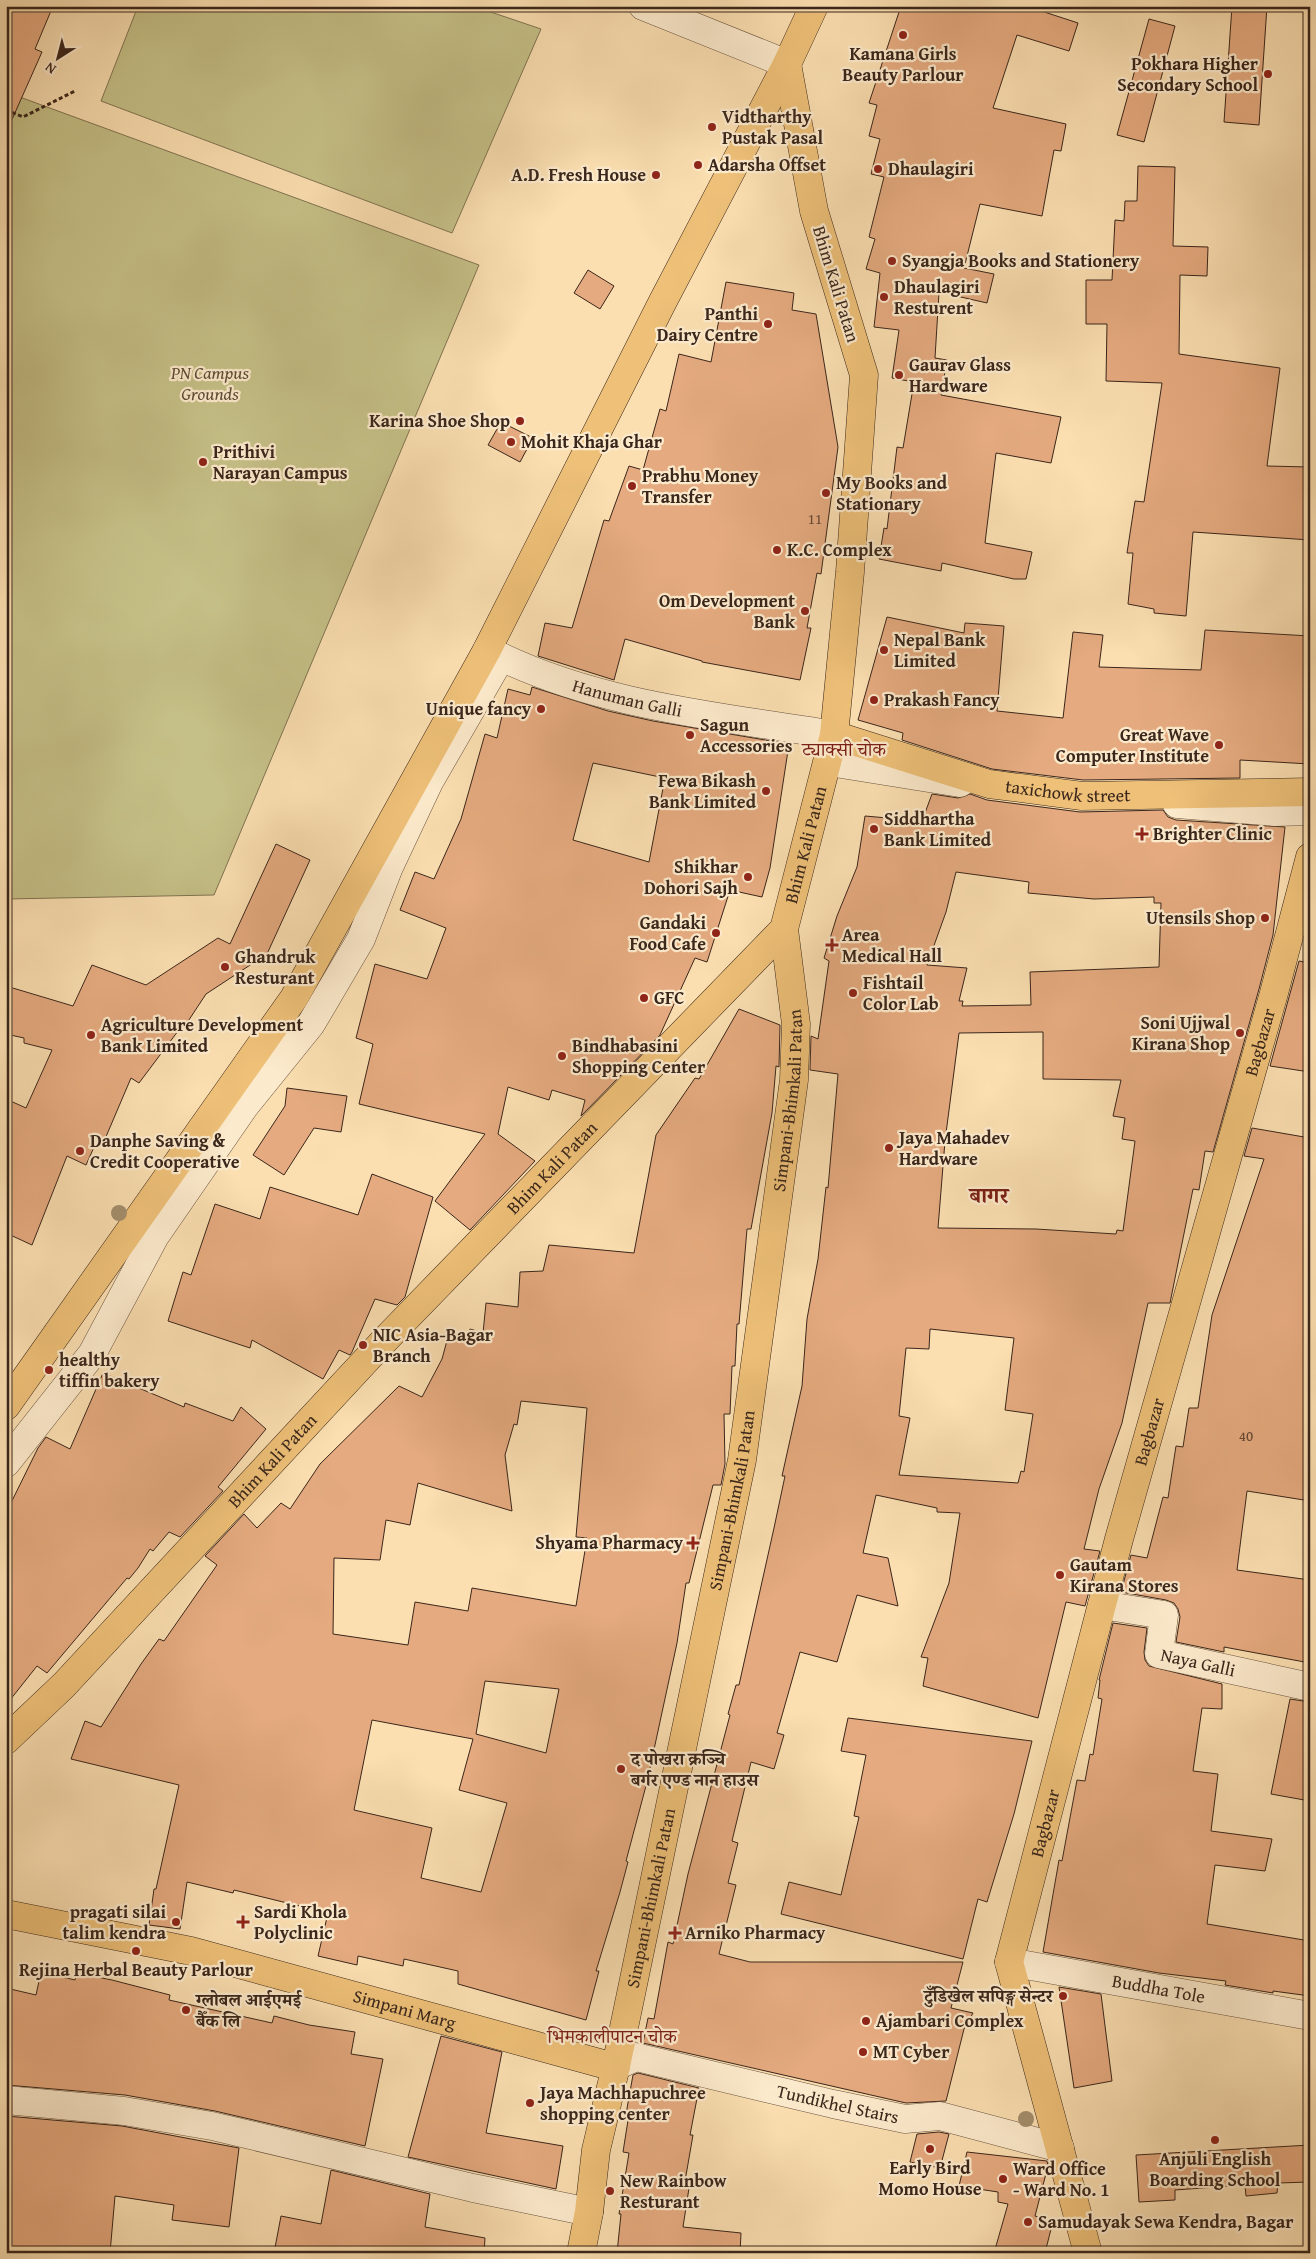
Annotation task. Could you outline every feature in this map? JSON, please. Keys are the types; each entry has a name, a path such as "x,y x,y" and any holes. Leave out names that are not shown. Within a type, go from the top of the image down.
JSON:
{"main road":[{"path":"6,1406 294,998 494,653 662,303 787,64 814,6"},
{"name":"Bhim Kali Patan","path":"6,1740 64,1685 382,1343 784,929 829,762 834,735 850,572 864,375 814,211 787,64"},
{"name":"taxichowk street","path":"834,735 989,784 1082,796 1310,792"},
{"name":"Bagbazar","path":"1088,2253 1056,2147 1009,1962 1122,1530 1274,993 1310,858"},
{"name":"Simpani-Bhimkali Patan","path":"616,2066 742,1460 794,1080 796,1024 784,929"},
{"name":"Simpani Marg","path":"6,1914 192,1952 616,2066"},
{"path":"581,2253 589,2212 596,2150 616,2066"}],"street":[{"path":"643,6 787,64"},
{"path":"6,1463 92,1354 155,1236 244,1107 311,1024 360,939 389,867 429,782 494,653"},
{"name":"Hanuman Galli","path":"494,653 515,665 559,681 661,707 834,735"},
{"path":"829,762 972,785 1081,798 1141,800 1275,812 1310,811"},
{"name":"Naya Galli","path":"1102,1605 1164,1615 1159,1654 1310,1687"},
{"name":"Buddha Tole","path":"1009,1962 1310,2016"},
{"name":"Tundikhel Stairs","path":"616,2066 636,2058 905,2119 940,2116 1056,2147"},
{"path":"6,2100 124,2111 212,2126 473,2188 589,2212"},
{"path":"1056,2147 1078,2253"}],"path":[{"path":"6,110 23,117 75,91"}],"green space":[{"path":"138,6 473,6 541,29 452,233 101,101"},
{"name":"PN Campus Grounds","path":"6,92 479,265 214,895 6,899"}],"building":[{"path":"6,6 53,6 35,49 42,52 6,133"},
{"path":"901,6 1026,6 1078,23 1069,51 1017,35 993,108 1066,124 1061,151 1054,150 1042,216 980,204 964,268 994,274 987,303 939,292 935,358 947,360 941,395 1061,417 1051,463 996,453 985,543 1032,552 1026,579 1014,579 942,563 941,571 879,559 884,528 887,529 897,447 903,448 914,382 892,378 899,330 874,327 880,273 866,269 875,239 869,237 884,177 871,174 880,139 869,136 877,105 869,103"},
{"path":"1232,6 1267,6 1259,125 1224,122"},
{"path":"1149,19 1175,26 1144,142 1117,135"},
{"path":"1138,166 1175,167 1173,246 1208,247 1207,276 1180,275 1179,354 1280,368 1267,466 1310,467 1310,540 1193,532 1186,616 1154,613 1154,609 1128,604 1133,553 1127,553 1135,501 1144,502 1162,383 1106,381 1107,324 1086,324 1086,280 1112,280 1115,220 1124,221 1125,201 1137,201"},
{"path":"588,270 614,286 600,309 574,293"},
{"path":"726,282 794,293 792,310 816,314 838,447 821,574 817,573 807,628 811,628 800,680 702,662 625,639 614,680 538,656 545,623 572,628 604,520 609,521 629,466 643,470 660,409 666,411 679,354 711,362"},
{"name":"Mohit Khaja Ghar","path":"501,422 533,438 520,462 488,445"},
{"path":"887,617 964,633 965,623 1004,626 997,711 1063,718 1073,632 1103,635 1099,667 1201,670 1205,630 1310,636 1310,764 1240,760 1240,778 1083,780 992,769 902,740 903,733 858,720"},
{"path":"532,687 608,711 653,721 789,744 770,868 762,897 730,890 707,962 695,958 660,1035 581,1116 585,1100 552,1090 549,1100 508,1087 498,1134 535,1161 470,1230 435,1201 485,1134 359,1104 373,1044 356,1038 375,964 427,979 446,928 400,910 415,872 434,879 461,819 485,734 497,738 508,689 530,695","holes":["593,763 660,777 659,782 664,783 649,862 573,840"]},
{"path":"932,794 958,798 970,794 987,800 1080,812 1163,810 1168,817 1176,820 1285,827 1273,935 1259,989 1213,1152 1205,1151 1199,1190 1193,1189 1170,1303 1148,1303 1122,1423 1099,1489 1084,1549 1100,1551 1085,1606 1066,1602 1038,1718 923,1686 928,1658 921,1657 949,1583 960,1513 937,1512 937,1508 876,1495 863,1553 888,1558 898,1606 857,1595 837,1662 800,1652 777,1733 784,1735 774,1769 751,1762 732,1841 738,1843 728,1883 736,1885 719,1954 750,1962 963,1962 951,2008 973,2013 964,2029 946,2101 906,2103 643,2043 648,2018 654,2019 668,1942 673,1944 688,1874 730,1715 728,1714 736,1685 739,1685 785,1476 782,1476 802,1386 807,1319 818,1259 826,1187 828,1188 838,1074 810,1070 811,1036 818,1039 829,961 824,958 837,916 857,867 865,816 922,821","holes":["956,872 1029,882 1028,893 1094,899 1154,897 1154,903 1161,903 1159,967 1030,972 1031,1005 962,1006 963,1001 959,1001 967,968 927,965 946,912","1043,1032 1043,1079 1121,1080 1113,1116 1125,1118 1122,1139 1135,1141 1123,1231 1117,1230 1116,1234 1036,1229 938,1228 945,1141 959,1033","930,1329 1014,1338 1005,1410 1033,1414 1024,1472 1021,1471 1018,1483 899,1475 910,1418 899,1416 906,1348 929,1349"]},
{"path":"276,844 310,860 267,954 206,994 181,1032 178,1031 139,1083 131,1078 105,1139 99,1136 86,1165 67,1156 32,1245 6,1233 6,1099 26,1108 52,1050 24,1043 24,1038 6,1034 6,986 73,1006 92,965 146,985 218,938 230,944"},
{"path":"1299,961 1310,963 1310,1072 1270,1066"},
{"path":"739,1009 780,1025 779,1067 776,1066 772,1113 751,1229 747,1229 739,1324 737,1324 735,1366 732,1366 730,1414 724,1414 725,1464 721,1485 713,1485 689,1583 686,1583 677,1643 647,1782 626,1861 628,1862 620,1892 596,1971 599,1971 586,2020 458,1984 458,1971 404,1959 403,1966 358,1956 357,1965 318,1956 328,1913 234,1890 233,1893 187,1882 180,1929 149,1925 154,1889 156,1889 179,1785 71,1759 85,1721 101,1727 141,1664 159,1639 164,1641 217,1565 205,1556 244,1514 257,1528 281,1503 290,1509 320,1464 399,1386 422,1397 442,1359 448,1337 466,1343 470,1329 483,1333 486,1303 518,1307 520,1272 543,1271 549,1245 634,1253 656,1135 695,1078 699,1079","holes":["521,1401 587,1408 576,1537 587,1538 576,1606 472,1588 468,1611 415,1602 408,1645 333,1634 334,1558 380,1560 386,1520 410,1525 418,1483 512,1511 505,1455 514,1424 517,1425","485,1681 559,1689 546,1753 476,1734","372,1720 473,1739 459,1790 507,1803 481,1892 421,1878 432,1828 354,1810"]},
{"path":"287,1088 347,1096 341,1132 314,1128 284,1175 253,1155 285,1106"},
{"path":"1252,1128 1310,1138 1310,1463 1304,1500 1247,1491 1237,1570 1310,1580 1310,1663 1224,1647 1224,1652 1176,1642 1180,1617 1174,1603 1121,1592 1131,1555 1147,1558 1163,1497 1168,1498 1176,1446 1183,1447 1189,1408 1198,1408 1212,1315 1264,1159 1244,1156"},
{"path":"372,1174 433,1197 405,1297 397,1305 375,1299 352,1352 350,1355 339,1350 323,1379 252,1340 250,1348 168,1321 183,1272 191,1275 215,1204 260,1219 270,1187 358,1215"},
{"path":"103,1373 184,1407 185,1403 233,1421 241,1407 266,1429 218,1487 223,1491 180,1537 169,1532 153,1551 150,1549 129,1579 127,1578 47,1673 37,1666 6,1705 6,1513 38,1448 46,1437 70,1449"},
{"path":"1113,1623 1147,1628 1144,1652 1145,1660 1149,1666 1222,1684 1222,1709 1202,1708 1193,1771 1218,1774 1211,1831 1272,1839 1265,1871 1215,1865 1207,1924 1310,1941 1310,1996 1273,1991 1273,1993 1225,1985 1226,1981 1159,1973 1043,1952 1059,1860 1062,1861 1077,1780 1085,1781 1090,1754 1093,1755 1102,1699 1098,1698 1099,1680"},
{"path":"1290,1699 1310,1702 1310,1801 1271,1794"},
{"path":"848,1718 1032,1741 1014,1814 987,1902 978,1899 963,1959 781,1914 789,1882 841,1895 859,1817 854,1816 866,1755 841,1751"},
{"path":"41,1972 75,1980 77,1973 112,1980 170,1995 169,2000 272,2023 274,2016 309,2025 355,2032 351,2054 383,2059 365,2146 215,2111 125,2095 6,2085 6,1988 36,1995"},
{"path":"1059,1987 1101,1994 1112,2081 1074,2088"},
{"path":"441,2036 502,2052 486,2133 563,2146 556,2189 408,2157"},
{"path":"638,2073 699,2088 690,2135 693,2135 684,2187 689,2188 683,2227 741,2233 740,2253 617,2253 621,2214 619,2214 629,2153 623,2152 629,2114 626,2114 633,2075"},
{"path":"6,2116 122,2126 239,2148 229,2227 172,2220 174,2205 115,2196 110,2253 6,2253"},
{"name":"Early Bird Momo House","path":"939,2132 949,2134 940,2168 910,2162 917,2134"},
{"path":"1310,2145 1310,2182 1278,2183 1277,2193 1246,2196 1245,2185 1175,2190 1175,2200 1139,2202 1136,2155"},
{"name":"Ward Office - Ward No. 1","path":"967,2152 1047,2161 1048,2166 1035,2216 1053,2221 1045,2253 994,2253 1008,2204 998,2202 998,2192 959,2186"},
{"path":"331,2170 430,2194 425,2227 485,2238 484,2253 274,2253 281,2216 321,2224"}],"place":[{"name":"Kamana Girls Beauty Parlour","path":"903,35"},
{"name":"Pokhara Higher Secondary School","path":"1268,74"},
{"name":"Vidtharthy Pustak Pasal","path":"712,127"},
{"name":"Adarsha Offset","path":"698,165"},
{"name":"Dhaulagiri","path":"878,169"},
{"name":"A.D. Fresh House","path":"656,175"},
{"name":"Syangja Books and Stationery","path":"892,261"},
{"name":"Dhaulagiri Resturent","path":"884,297"},
{"name":"Panthi Dairy Centre","path":"768,324"},
{"name":"Gaurav Glass Hardware","path":"899,375"},
{"name":"Karina Shoe Shop","path":"520,421"},
{"name":"Mohit Khaja Ghar","path":"511,442"},
{"name":"Prithivi Narayan Campus","path":"203,462"},
{"name":"Prabhu Money Transfer","path":"632,486"},
{"name":"My Books and Stationary","path":"826,493"},
{"name":"K.C. Complex","path":"777,550"},
{"name":"Om Development Bank","path":"805,611"},
{"name":"Nepal Bank Limited","path":"884,650"},
{"name":"Prakash Fancy","path":"874,700"},
{"name":"Unique fancy","path":"541,709"},
{"name":"Sagun Accessories","path":"690,735"},
{"name":"Great Wave Computer Institute","path":"1219,745"},
{"name":"Fewa Bikash Bank Limited","path":"766,791"},
{"name":"Siddhartha Bank Limited","path":"874,829"},
{"name":"Brighter Clinic","path":"1142,834"},
{"name":"Shikhar Dohori Sajh","path":"748,877"},
{"name":"Utensils Shop","path":"1265,918"},
{"name":"Gandaki Food Cafe","path":"716,933"},
{"name":"Area Medical Hall","path":"832,945"},
{"name":"Ghandruk Resturant","path":"225,967"},
{"name":"Fishtail Color Lab","path":"853,993"},
{"name":"GFC","path":"644,998"},
{"name":"Soni Ujjwal Kirana Shop","path":"1240,1033"},
{"name":"Agriculture Development Bank Limited","path":"91,1035"},
{"name":"Bindhabasini Shopping Center","path":"562,1056"},
{"name":"Jaya Mahadev Hardware","path":"889,1148"},
{"name":"Danphe Saving & Credit Cooperative","path":"80,1151"},
{"name":"NIC Asia-Bagar Branch","path":"363,1345"},
{"name":"healthy tiffin bakery","path":"49,1370"},
{"name":"Shyama Pharmacy","path":"693,1543"},
{"name":"Gautam Kirana Stores","path":"1060,1575"},
{"name":"द पोखरा क्रञ्चि बर्गर एण्ड नान हाउस","path":"621,1769"},
{"name":"pragati silai talim kendra","path":"176,1922"},
{"name":"Sardi Khola Polyclinic","path":"243,1922"},
{"name":"Arniko Pharmacy","path":"675,1933"},
{"name":"Rejina Herbal Beauty Parlour","path":"136,1951"},
{"name":"टुँडिखेल सपिङ्ग सेन्टर","path":"1063,1996"},
{"name":"ग्लोबल आईएमई बैँक लि","path":"186,2010"},
{"name":"Ajambari Complex","path":"866,2021"},
{"name":"MT Cyber","path":"863,2052"},
{"name":"Jaya Machhapuchree shopping center","path":"530,2103"},
{"name":"Anjuli English Boarding School","path":"1215,2140"},
{"name":"Early Bird Momo House","path":"930,2149"},
{"name":"Ward Office - Ward No. 1","path":"1003,2179"},
{"name":"New Rainbow Resturant","path":"610,2191"},
{"name":"Samudayak Sewa Kendra, Bagar","path":"1028,2222"}],"district":[{"name":"ट्याक्सी चोक","path":"844,749"},
{"name":"बागर","path":"989,1195"},
{"name":"भिमकालीपाटन चोक","path":"612,2036"}]}
